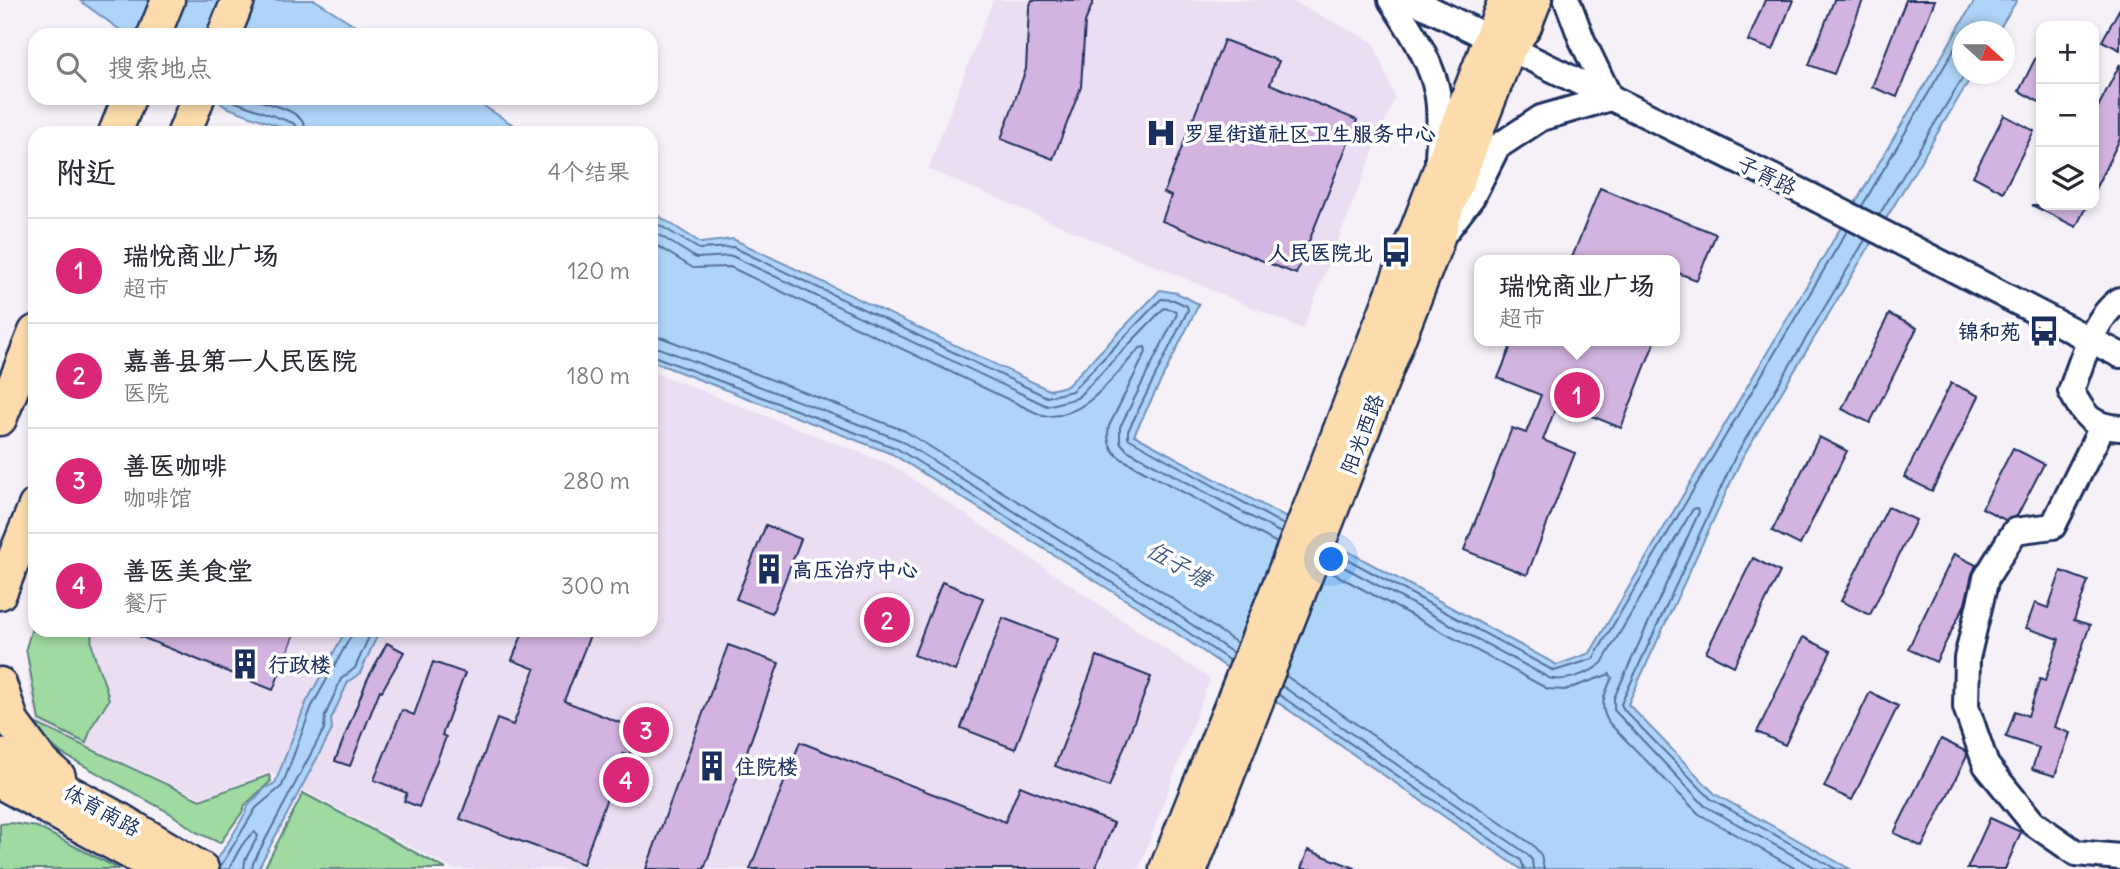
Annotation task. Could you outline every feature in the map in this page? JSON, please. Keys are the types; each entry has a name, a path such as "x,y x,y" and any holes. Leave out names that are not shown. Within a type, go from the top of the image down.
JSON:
{"main road":[{"path":"157,28 168,0"},
{"path":"227,28 238,0"},
{"name":"阳光西路","path":"1191,869 1238,720 1323,503 1436,244 1499,44 1505,0"},
{"name":"阳光西路","path":"1323,503 1437,173 1499,44 1525,26 1535,0"},
{"path":"118,126 126,105"},
{"path":"0,419 28,349"},
{"path":"0,593 28,523"},
{"path":"0,684 13,723 34,752 89,803"},
{"name":"阳光西路","path":"1166,869 1238,720"},
{"name":"体育南路","path":"0,755 89,803 199,868"},
{"name":"体育南路","path":"0,782 160,869"},
{"path":"0,801 35,802 61,815"}],"street":[{"path":"1391,0 1419,45 1435,83 1440,121 1437,173"},
{"name":"子胥路","path":"1412,0 1811,196 2120,355"},
{"path":"1436,244 1472,197 1497,147 1541,118 1610,98 1582,40 1567,0"},
{"path":"2120,300 2109,307 2091,341 2071,391 2083,412 2111,427 2053,526 2015,531 1986,578 1966,658 1966,707 1986,765 2033,823 2076,853 2120,857"}],"shaded area":[{"name":"罗星街道社区卫生服务中心","path":"993,0 1290,0 1373,42 1395,97 1303,329 928,169"},
{"path":"658,374 892,465 1210,679 1139,869 453,869 269,772 201,798 37,722 29,688 25,648 28,637 658,637"}],"green space":[{"path":"29,637 91,637 92,648 109,700 92,726 86,743 39,720 26,648"},
{"path":"37,724 200,800 269,775 271,781 245,805 220,843 196,832 170,813 61,753 43,737"},
{"path":"303,793 446,869 264,869"},
{"path":"0,824 37,827 119,869 0,869"}],"water":[{"path":"79,0 315,0 359,28 117,28"},
{"path":"1975,0 2017,0 2004,21 1963,21"},
{"name":"伍子塘","path":"1952,39 1952,84 1967,84 1742,458 1628,704 1715,794 1850,869 1521,869 1147,613 892,454 658,364 658,215 701,243 733,239 1049,390 1067,386 1160,290 1177,293 1199,304 1134,435 1557,665 1590,653"},
{"path":"223,105 482,105 515,126 279,126"},
{"path":"342,637 377,637 360,673 348,682 331,719 332,730 258,869 211,869 248,806 265,788 275,783 306,703"}],"building":[{"path":"1032,0 1094,0 1085,22 1081,87 1053,159 1001,139 1026,69 1029,8"},
{"path":"1765,0 1793,0 1773,50 1748,41"},
{"path":"1834,0 1863,0 1834,74 1809,65"},
{"path":"1906,0 1935,0 1897,97 1872,87"},
{"path":"2120,8 2120,50 2102,41"},
{"path":"1224,40 1279,61 1270,84 1357,120 1296,274 1162,221 1171,196 1164,193"},
{"path":"2036,57 2036,100 2019,91"},
{"path":"2120,64 2120,139 2099,181 2099,147 2099,105"},
{"path":"2004,115 2034,131 2003,192 1973,176"},
{"path":"1600,188 1716,234 1697,280 1680,274 1680,255 1573,255"},
{"path":"2042,210 2084,210 2076,227"},
{"path":"1889,314 1917,328 1870,423 1842,409"},
{"path":"1511,346 1653,346 1621,428 1558,402 1543,440 1575,453 1527,575 1464,550 1512,428 1526,433 1541,395 1498,378"},
{"path":"1951,383 1979,396 1932,491 1904,477"},
{"path":"1819,437 1847,451 1800,545 1772,531"},
{"path":"2013,448 2044,464 2017,516 2005,520 1982,508"},
{"path":"1888,507 1916,520 1870,615 1841,601"},
{"name":"高压治疗中心","path":"766,525 801,539 772,613 736,599"},
{"path":"1954,554 1976,565 1965,604 1936,662 1908,649"},
{"path":"1753,558 1780,572 1734,666 1706,652"},
{"path":"2061,571 2088,581 2074,620 2090,625 2054,727 2070,733 2055,776 2032,769 2039,748 2006,737 2015,711 2028,716 2040,679 2045,681 2059,639 2026,628 2035,603 2048,608"},
{"path":"942,582 983,598 955,671 914,655"},
{"path":"1003,618 1057,639 1015,749 961,728"},
{"name":"行政楼","path":"141,637 293,637 273,690"},
{"path":"521,637 589,637 564,701 639,730 629,756 623,754 583,864 460,819 497,719 513,725 535,669 512,660"},
{"path":"1803,637 1831,651 1785,745 1757,732"},
{"path":"387,643 404,652 382,691 380,690 350,766 335,761 367,680"},
{"name":"住院楼","path":"728,645 779,663 704,869 646,869"},
{"path":"1097,656 1151,677 1109,787 1055,766"},
{"path":"433,662 465,673 442,735 446,737 419,807 404,801 407,793 374,780 402,710 414,715"},
{"path":"1870,692 1898,706 1852,800 1824,787"},
{"path":"1941,739 1965,751 1967,756 1922,847 1894,833"},
{"path":"800,742 1005,822 1020,786 1114,823 1095,869 750,869"},
{"path":"1990,818 2021,832 2005,869 1967,869"},
{"path":"1308,850 1355,868 1355,869 1301,869"}],"place":[{"name":"罗星街道社区卫生服务中心","path":"1161,133"},
{"name":"人民医院北","path":"1396,252"},
{"name":"锦和苑","path":"2044,331"},
{"name":"瑞悦商业广场","path":"1577,395"},
{"name":"高压治疗中心","path":"769,569"},
{"name":"嘉善县第一人民医院","path":"887,620"},
{"name":"行政楼","path":"245,664"},
{"name":"善医咖啡","path":"646,730"},
{"name":"住院楼","path":"712,766"},
{"name":"善医美食堂","path":"626,780"}]}
